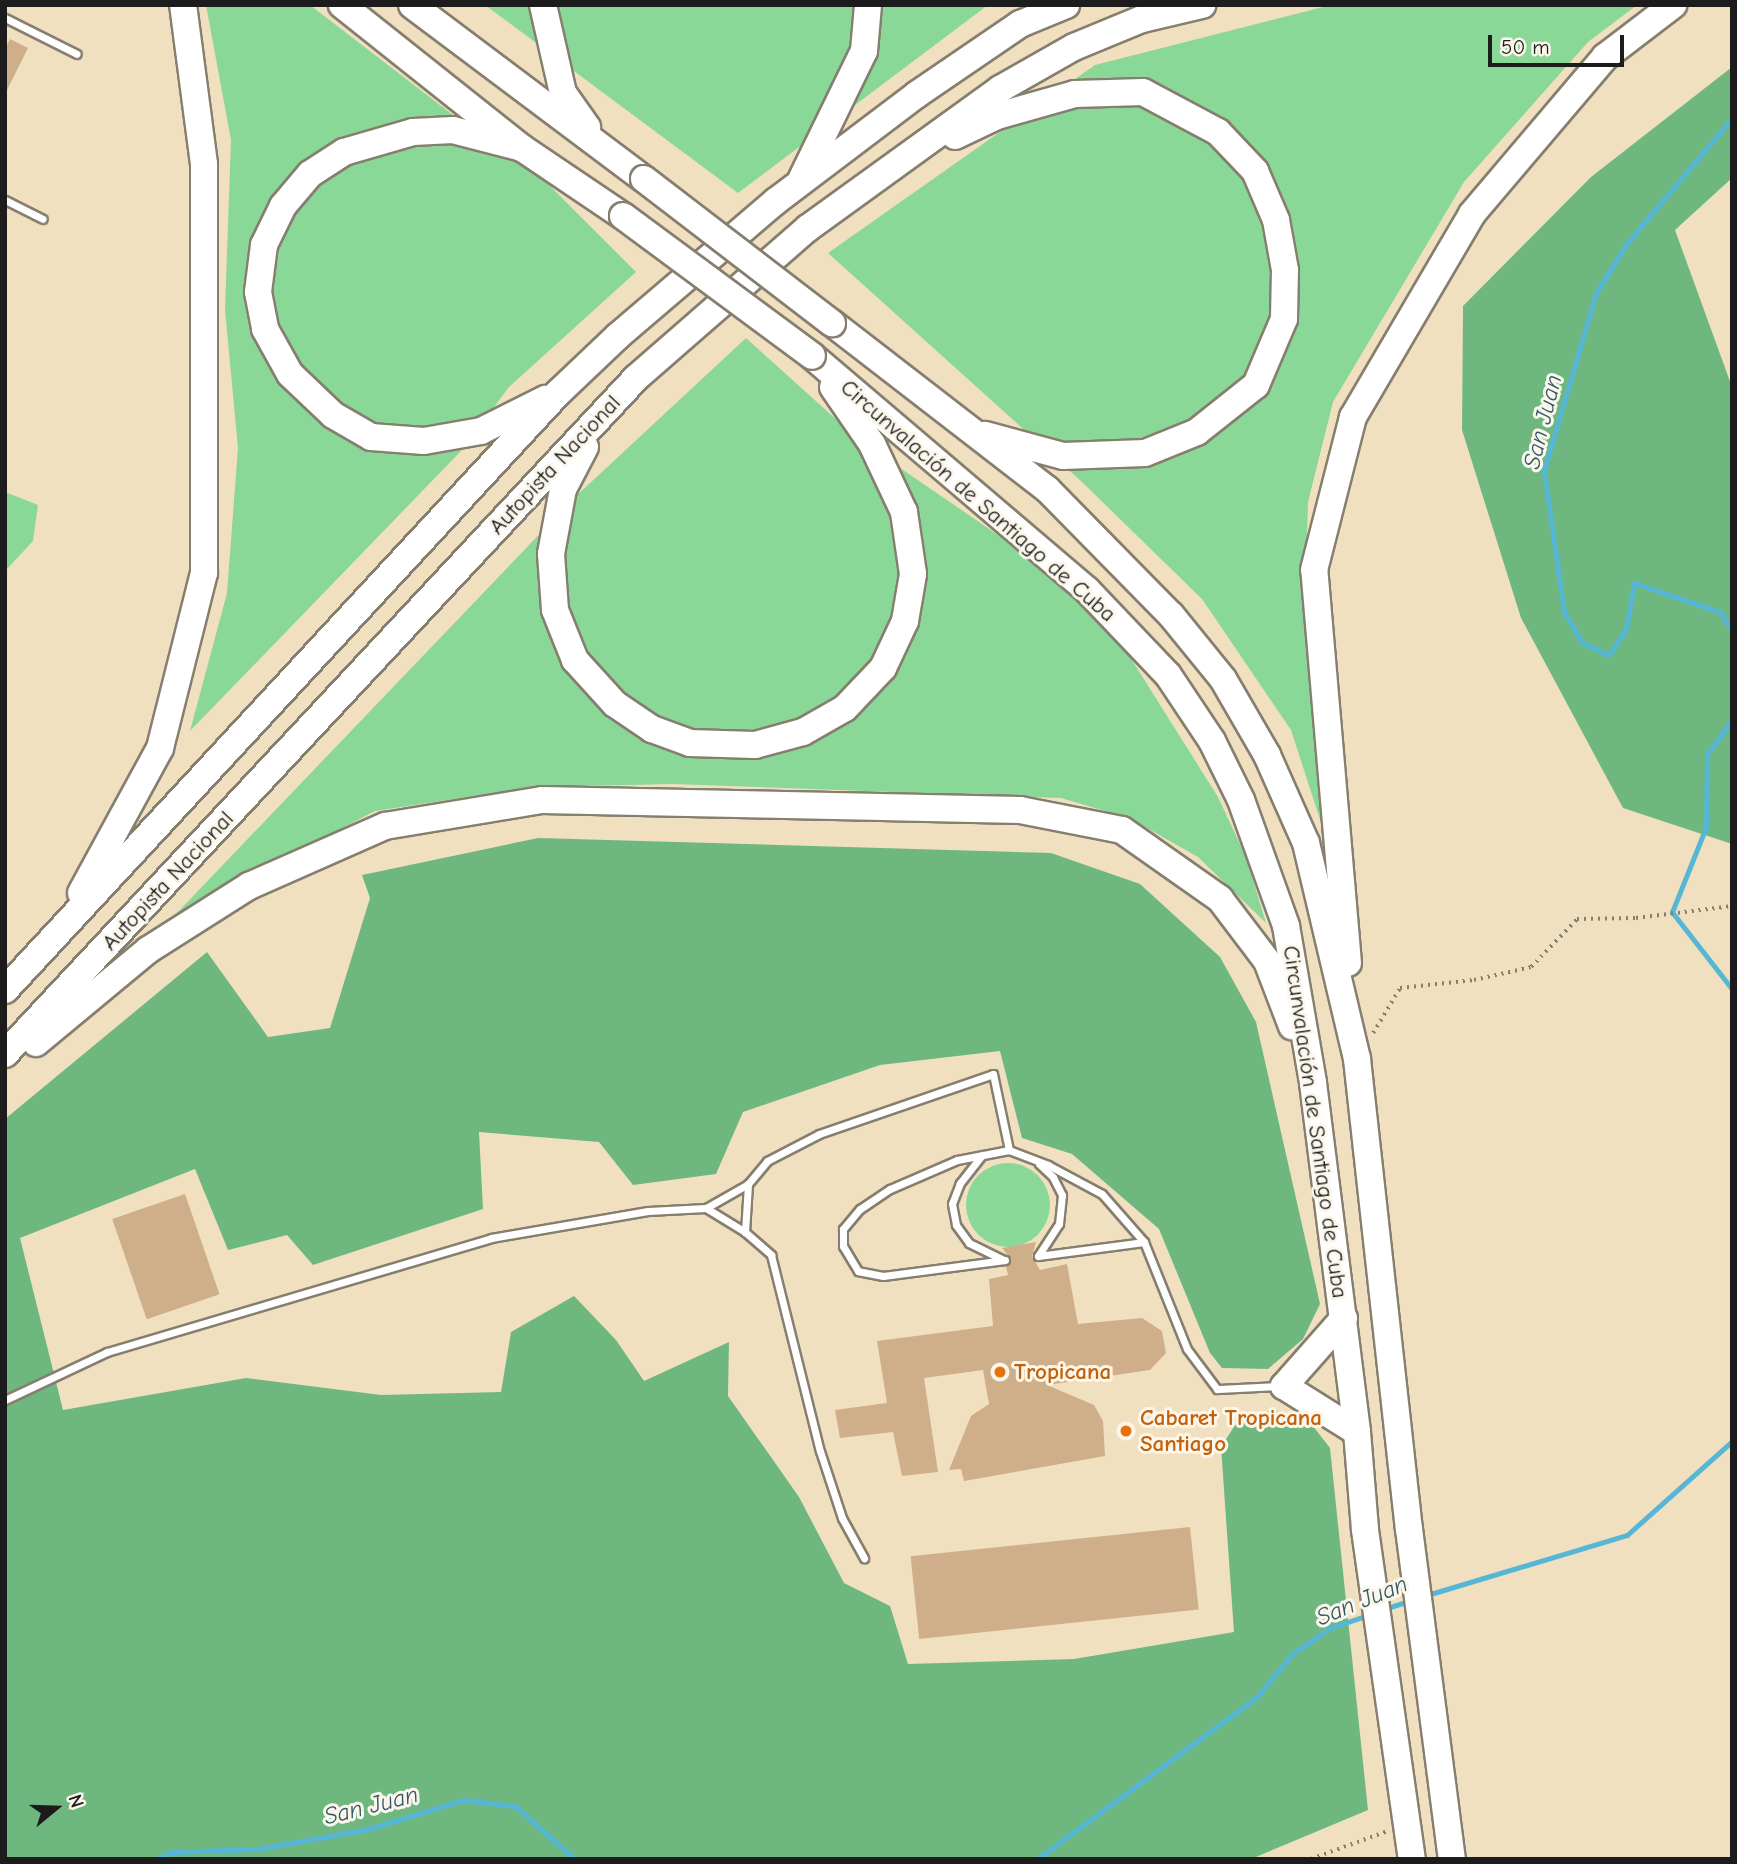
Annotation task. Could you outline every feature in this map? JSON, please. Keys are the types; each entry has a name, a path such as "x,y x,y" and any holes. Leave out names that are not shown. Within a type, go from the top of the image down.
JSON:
{"highway":[{"path":"51,941 160,748 204,572 204,164 183,5"},
{"name":"Circunvalación de Santiago de Cuba","path":"342,5 522,148 623,216 812,356 1087,590 1168,675 1212,741 1246,813 1286,926 1314,1083 1344,1318 1365,1530 1412,1859"},
{"name":"Circunvalación de Santiago de Cuba","path":"412,5 644,179 1047,489 1171,615 1223,679 1267,755 1306,843 1357,1059 1409,1530 1452,1859"},
{"path":"543,5 563,93 603,148"},
{"path":"797,186 864,51 868,5"},
{"name":"Autopista Nacional","path":"5,990 559,392 628,327 797,186 1020,24 1066,5"},
{"name":"Autopista Nacional","path":"5,1054 636,379 808,228 1000,89 1074,47 1142,19 1202,5"},
{"path":"1357,1059 1314,569 1353,417 1472,214 1605,57 1673,5"},
{"path":"884,171 997,116 1075,94 1143,92 1218,132 1255,171 1276,220 1285,270 1284,318 1256,385 1197,432 1145,453 1063,456 971,432"},
{"path":"522,148 453,130 413,132 344,152 310,174 283,206 264,245 258,292 265,329 290,374 333,415 371,438 424,441 481,432 559,392"},
{"path":"636,379 591,436 563,489 551,554 555,610 575,660 625,710 652,729 690,743 755,745 803,732 845,708 883,668 905,621 913,574 904,512 872,444 812,356"},
{"path":"5,1068 148,950 249,886 385,826 542,800 1020,810 1122,830 1220,900 1267,961 1314,1083"},
{"path":"1344,1318 1284,1386 1357,1432"}],"lane":[{"path":"5,18 77,54"},
{"path":"5,200 43,219"},
{"path":"5,1400 107,1352 491,1238 648,1210 706,1208 748,1184 766,1161 819,1134 993,1074 1009,1150"},
{"path":"982,1155 960,1183 953,1204 956,1225 970,1243 1005,1260 883,1276 858,1271 842,1245 843,1229 860,1209 890,1189 957,1160 982,1155 1009,1150 1102,1194 1144,1242 1187,1349 1217,1389 1284,1386"},
{"path":"1034,1160 1053,1177 1062,1195 1059,1224 1038,1256 1144,1242"},
{"path":"745,1232 748,1184"},
{"path":"706,1208 745,1232 771,1255 820,1451 842,1518 864,1558"}],"path":[{"path":"1357,1059 1400,988 1474,980 1531,967 1577,919 1636,918 1732,906"},
{"path":"1311,1859 1407,1825"}],"green space":[{"path":"206,5 310,5 501,152 526,162 636,272 509,387 462,450 190,731 227,593 238,448 225,310 231,140"},
{"path":"485,5 988,5 738,193"},
{"path":"1331,5 1637,5 1588,42 1464,182 1333,402 1308,502 1305,596 1326,838 1291,730 1202,599 1082,482 828,253 1095,65"},
{"path":"1732,67 1732,178 1675,230 1732,387 1732,844 1623,808 1521,618 1462,430 1463,306 1591,177"},
{"path":"746,338 858,439 1011,544 1074,595 1125,649 1218,797 1246,857 1266,923 1198,857 1129,818 1061,798 673,784 534,787 375,811 175,915 574,498"},
{"path":"5,492 38,505 33,541 5,571"},
{"path":"538,838 1051,853 1140,884 1220,957 1256,1022 1320,1304 1303,1339 1268,1369 1222,1368 1210,1353 1159,1229 1072,1154 1022,1138 1000,1051 880,1065 743,1112 716,1174 633,1185 599,1142 479,1132 483,1209 313,1265 287,1235 228,1250 195,1169 20,1238 63,1410 246,1378 381,1395 501,1392 511,1332 574,1296 616,1340 644,1381 729,1342 728,1396 799,1497 844,1583 890,1606 908,1664 1074,1659 1234,1632 1221,1447 1239,1419 1272,1410 1309,1421 1330,1448 1368,1810 1251,1859 5,1859 5,1119 207,952 268,1037 330,1028 370,898 362,875"},
{"path":"1008,1163 1024,1166 1038,1175 1047,1189 1050,1205 1047,1221 1038,1235 1024,1244 1008,1247 992,1244 978,1235 969,1221 966,1205 969,1189 978,1175 992,1166"}],"building":[{"path":"10,39 28,48 5,94 5,49"},
{"path":"185,1194 220,1294 147,1319 112,1219"},
{"path":"1036,1242 1032,1256 1040,1270 1067,1264 1078,1324 1142,1318 1162,1331 1166,1353 1150,1370 1047,1385 1094,1405 1103,1421 1105,1456 964,1481 961,1469 949,1470 971,1416 989,1404 983,1370 924,1378 938,1472 902,1476 893,1432 840,1438 835,1410 887,1403 877,1341 993,1326 989,1279 1008,1275 1006,1266 1011,1260 1002,1248"},
{"path":"1190,1527 1199,1610 919,1639 911,1556"}],"waterway":[{"name":"San Juan","path":"1732,118 1627,243 1596,293 1544,471 1564,612 1582,642 1609,655 1626,629 1634,583 1720,612 1732,631"},
{"name":"San Juan","path":"1732,719 1707,755 1706,827 1672,912 1732,989"},
{"name":"San Juan","path":"1427,1595 1627,1535 1732,1441"},
{"name":"San Juan","path":"1384,1609 1411,1600"},
{"name":"San Juan","path":"1037,1859 1257,1697 1292,1654 1330,1628 1368,1615"},
{"name":"San Juan","path":"156,1859 172,1852 258,1849 368,1829 463,1800 515,1806 575,1859"}],"place":[{"name":"Tropicana","path":"1000,1372"},
{"name":"Cabaret Tropicana Santiago","path":"1126,1431"}]}
